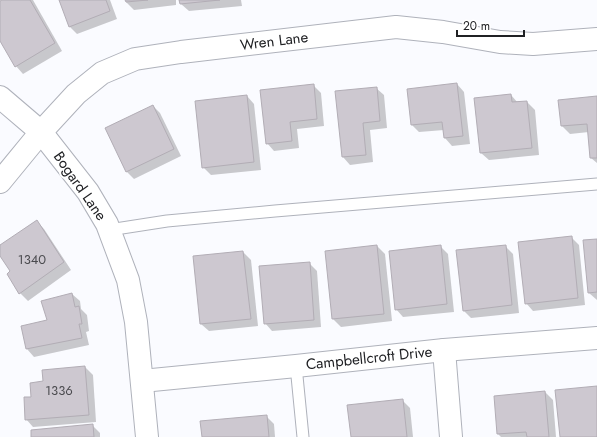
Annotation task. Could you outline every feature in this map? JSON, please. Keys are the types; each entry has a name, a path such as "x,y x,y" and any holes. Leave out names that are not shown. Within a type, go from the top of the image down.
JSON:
{"street":[{"name":"Wren Lane","path":"0,182 41,132 76,94 102,73 135,59 181,52 396,27 443,32 500,42 533,44 597,39"},
{"name":"Bogard Lane","path":"0,97 41,132 88,192 107,224 128,280 136,322 147,437"},
{"name":"Campbellcroft Drive","path":"142,381 444,350 597,338"},
{"path":"444,350 451,437"}],"lane":[{"path":"109,230 167,221 283,210 597,184"},
{"path":"296,366 303,437"}],"building":[{"path":"30,0 55,43 15,67 0,41 0,1"},
{"path":"59,0 106,0 110,11 69,27"},
{"path":"125,0 148,0 126,2"},
{"path":"179,0 220,0 180,4"},
{"path":"457,83 463,136 444,138 442,122 411,125 407,89"},
{"path":"314,84 317,119 290,122 292,141 266,144 260,90"},
{"path":"377,87 380,121 363,123 366,155 342,157 335,91"},
{"path":"511,94 512,102 527,101 532,148 480,153 474,98"},
{"path":"247,95 254,162 202,168 195,101"},
{"path":"597,96 597,158 590,158 587,124 561,126 558,100"},
{"path":"153,105 174,149 126,172 105,128"},
{"path":"37,220 64,262 19,294 7,274 10,271 0,256 0,245"},
{"path":"572,236 578,298 525,304 518,242"},
{"path":"597,239 597,292 588,293 583,240"},
{"path":"377,245 384,314 332,319 325,251"},
{"path":"441,245 447,304 395,310 389,251"},
{"path":"506,245 512,305 463,311 456,250"},
{"path":"243,251 251,319 200,324 193,256"},
{"path":"310,262 314,320 264,324 259,266"},
{"path":"72,293 75,307 79,306 82,324 79,324 82,338 26,349 21,326 47,320 41,301"},
{"path":"85,366 89,415 25,420 24,397 31,397 30,383 43,381 42,370"},
{"path":"597,386 597,437 560,437 555,390"},
{"path":"545,391 549,437 527,437 526,432 497,434 494,396"},
{"path":"403,399 407,437 351,437 347,405"},
{"path":"267,415 269,437 202,437 200,421"},
{"path":"93,424 94,437 31,437 31,430"}]}
